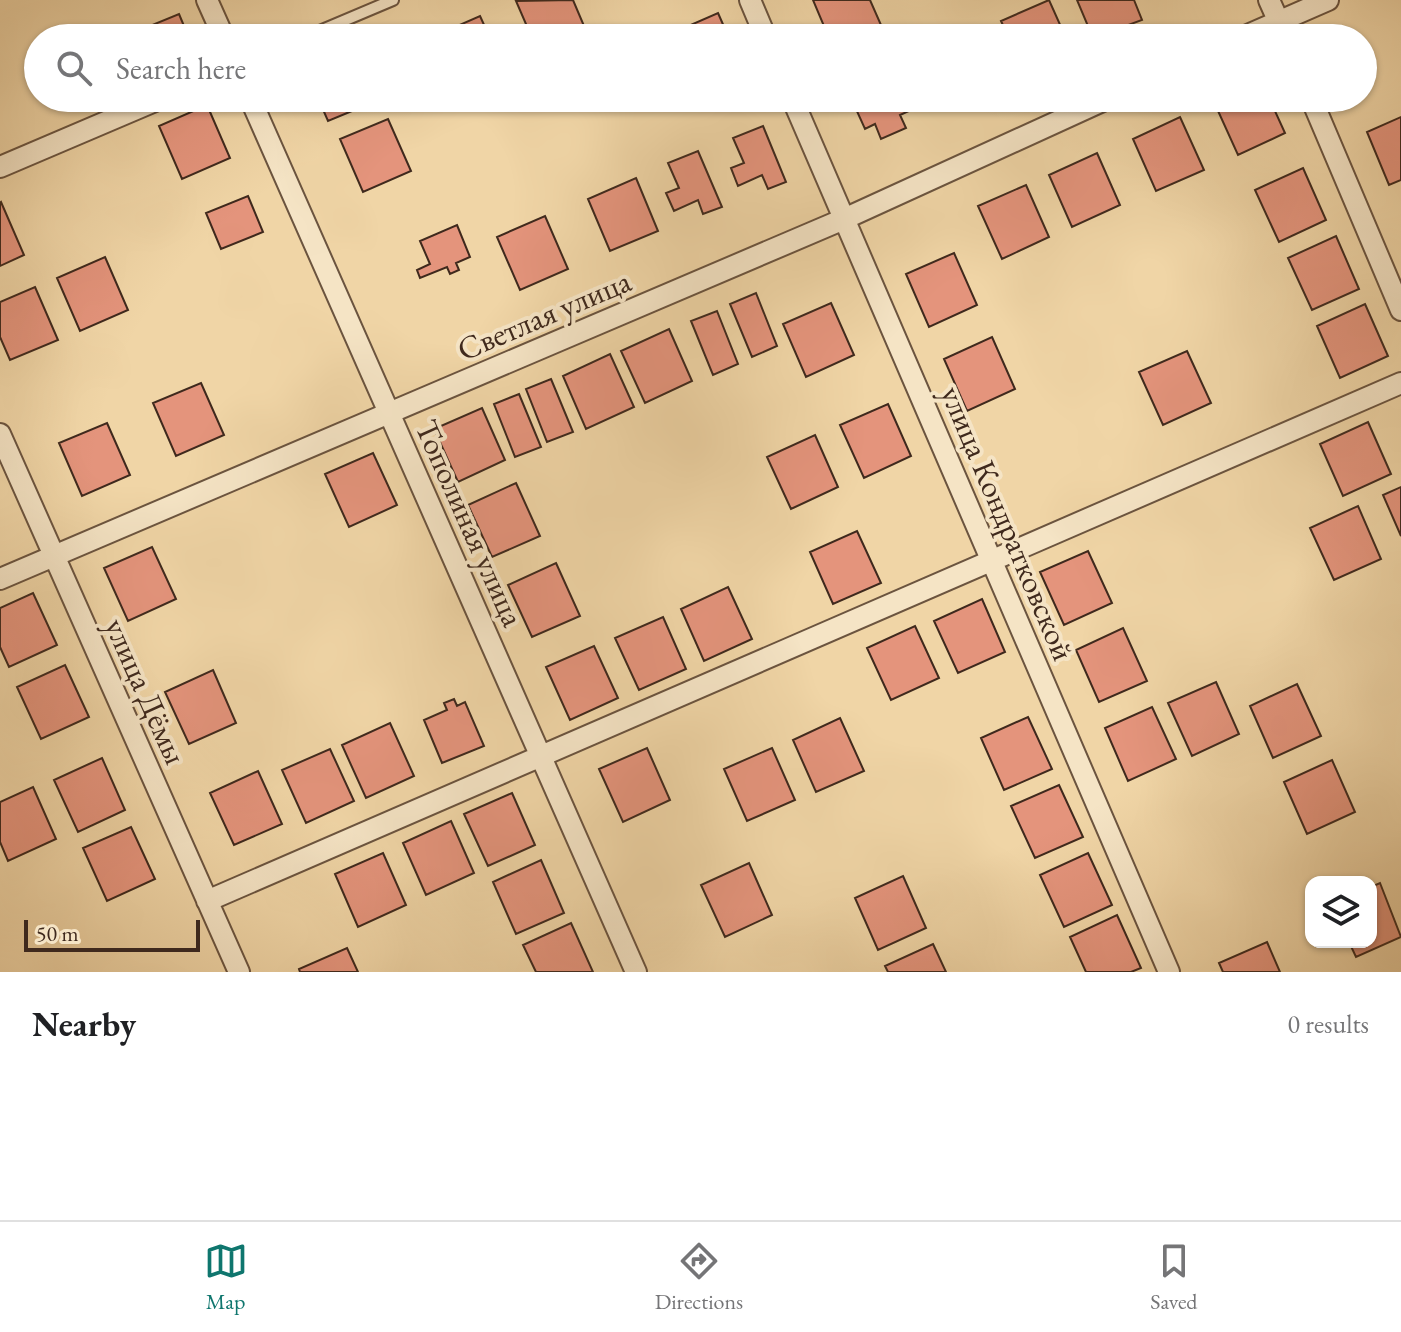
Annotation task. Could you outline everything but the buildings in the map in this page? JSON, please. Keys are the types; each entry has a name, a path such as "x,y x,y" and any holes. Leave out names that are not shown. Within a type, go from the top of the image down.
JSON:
{"street":[{"path":"207,0 218,24"},
{"path":"750,0 760,24"},
{"path":"1269,0 1280,24"},
{"path":"1290,24 1328,0"},
{"path":"0,167 129,112"},
{"name":"Тополиная улица","path":"256,112 636,972"},
{"name":"улица Кондратковской","path":"798,112 1169,972"},
{"name":"Светлая улица","path":"0,579 844,219 1078,112"},
{"path":"1317,112 1401,310"},
{"path":"207,901 1401,383"},
{"name":"улица Дёмы","path":"0,434 239,972"}],"lane":[{"path":"336,24 393,0"}]}
